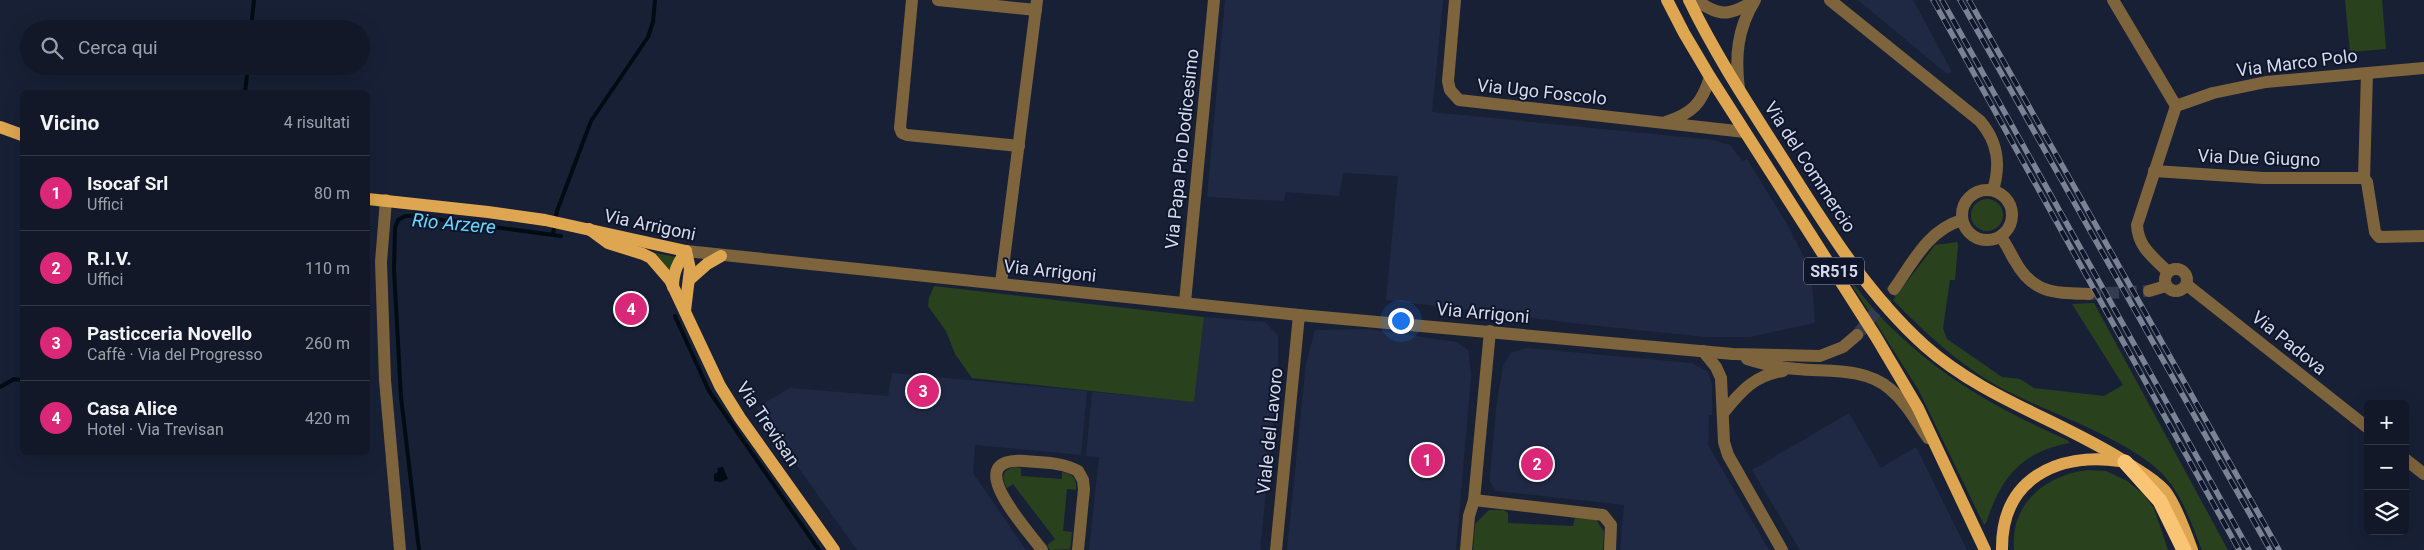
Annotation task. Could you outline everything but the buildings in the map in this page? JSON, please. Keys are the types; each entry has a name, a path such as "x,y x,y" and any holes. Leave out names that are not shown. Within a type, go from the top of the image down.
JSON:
{"highway":[{"name":"Via del Commercio","path":"2125,462 2160,501 2172,521 2184,550"}],"main road":[{"name":"Via del Commercio","path":"1667,0 1710,76 1876,337 1918,408 1945,461 1985,550"},
{"name":"Via del Commercio","path":"1689,0 1707,36 1739,89 1841,250 1892,314 1926,346 1963,374 2005,400 2097,444 2138,469 2165,491 2192,550"},
{"path":"0,127 20,134"},
{"name":"Via Arrigoni","path":"370,199 549,221 686,252"},
{"name":"Via Trevisan","path":"589,229 608,243 651,258 673,287 725,394 834,550"},
{"path":"673,287 673,276 677,264 686,252"},
{"name":"Via Trevisan","path":"686,252 690,270 686,295 686,311"},
{"path":"689,280 707,264 721,256"},
{"name":"Via del Commercio","path":"2002,550 2004,530 2011,508 2026,484 2035,477 2056,464 2079,459 2125,462"}],"street":[{"path":"912,0 900,128 902,133 1019,146"},
{"path":"938,0 1036,5 1001,283"},
{"name":"Via Papa Pio Dodicesimo","path":"1185,302 1214,0"},
{"name":"Via Ugo Foscolo","path":"1455,0 1448,81 1450,90 1459,100 1665,122"},
{"path":"1696,0 1717,13 1726,13 1739,10 1754,0"},
{"path":"1739,89 1736,68 1739,34 1754,0"},
{"path":"1830,0 1980,121 1992,136 1998,153 1993,190"},
{"path":"2113,0 2176,106 2138,218 2137,237 2168,272"},
{"name":"Via Marco Polo","path":"2176,106 2229,89 2286,80 2424,68"},
{"path":"2367,72 2364,178 2367,182 2375,232 2379,237 2424,236"},
{"path":"1665,122 1685,116 1696,106 1706,90 1710,76"},
{"path":"1665,122 1679,126 1745,132"},
{"name":"Via Due Giugno","path":"2154,171 2263,178 2364,178"},
{"path":"1993,190 2002,195 2012,208 2011,224 2001,237 1986,241 1979,240 1965,229 1962,220 1964,203 1970,196 1978,192 1993,190"},
{"path":"386,200 381,262 385,380 400,550"},
{"path":"1894,289 1933,235 1942,228 1962,220"},
{"path":"2001,237 2016,263 2029,280 2041,289 2056,294 2089,294"},
{"name":"Via Arrigoni","path":"686,252 1299,315 1733,354 1820,356 1843,347 1857,335"},
{"path":"2173,269 2183,271 2187,276 2187,285 2177,292 2172,291 2166,286 2165,277 2173,269"},
{"name":"Via Padova","path":"2187,285 2364,425"},
{"path":"2149,291 2166,286"},
{"name":"Viale del Lavoro","path":"1276,550 1299,315"},
{"path":"1466,550 1469,516 1474,500 1490,331"},
{"path":"1703,351 1716,367 1721,378 1724,442 1733,467 1782,550"},
{"name":"Via Arrigoni","path":"1733,354 1761,364 1797,369 1834,371 1877,380 1902,400 1945,461"},
{"path":"1724,412 1744,389 1757,378 1769,373 1797,369"},
{"path":"1042,550 1000,492 995,479 996,471 1004,462 1020,461 1062,464 1078,471 1083,480 1084,489 1078,550"},
{"path":"2409,461 2424,474"},
{"path":"1474,500 1603,515 1611,525 1610,550"}],"shaded area":[{"path":"1225,0 1443,0 1432,112 1714,140 1730,145 1742,161 1747,159 1787,224 1811,271 1815,323 1750,337 1705,337 1386,300 1398,176 1343,173 1339,196 1286,192 1284,201 1207,197"},
{"path":"1858,0 1913,0 1952,72 1947,74"},
{"path":"1204,317 1265,322 1278,336 1278,376 1260,550 1089,550 1099,457 1086,456 1092,392 1194,401"},
{"path":"1368,329 1456,342 1468,350 1471,376 1456,550 1287,550 1306,364 1315,330"},
{"path":"1527,348 1691,363 1707,371 1712,384 1712,415 1709,415 1708,445 1769,550 1620,550 1624,505 1496,491 1490,482 1490,475 1497,401 1503,366 1512,352"},
{"path":"892,373 1087,391 1081,455 975,445 973,473 1026,550 857,550 756,408 790,388 888,396"},
{"path":"1849,413 1881,468 1916,447 1967,550 1800,550 1752,470"},
{"path":"723,467 728,479 721,482 714,481 714,474 718,472 717,468"}],"green space":[{"path":"2345,0 2382,0 2386,49 2350,52"},
{"path":"1987,199 1999,203 2003,215 1999,227 1987,231 1975,227 1971,215 1975,203"},
{"path":"1957,242 1955,280 1950,280 1943,328 1947,339 2002,377 2020,379 2034,388 2104,396 2123,385 2072,304 2094,303 2228,550 2202,550 2178,495 2167,479 2153,465 2114,440 1989,381 1960,361 1893,300 1935,245"},
{"path":"650,252 676,257 669,272"},
{"path":"1845,274 1875,311 1914,349 1934,365 1998,406 2070,443 2053,447 2025,460 2006,480 1984,525 1918,389"},
{"path":"934,286 1204,317 1194,402 972,378 955,354 946,331 928,306"},
{"path":"1014,467 1021,468 1021,476 1062,479 1062,472 1074,477 1076,490 1067,489 1063,531 1072,532 1070,549 1050,550 1047,545 1055,539 1013,484 1007,488 1003,478 1005,472"},
{"path":"2087,470 2106,471 2127,481 2143,494 2154,508 2168,550 2014,550 2014,533 2018,519 2024,506 2033,495 2057,478"},
{"path":"1489,510 1504,510 1508,513 1508,523 1573,526 1575,518 1596,520 1604,531 1603,550 1473,550 1475,524"}],"waterway":[{"path":"252,20 254,0"},
{"name":"Rio Arzere","path":"553,234 557,211 591,121 648,37 653,22 655,0"},
{"path":"245,90 247,75"},
{"name":"Rio Arzere","path":"419,550 401,397 394,270 395,228 398,220 405,216 412,216 561,236"},
{"path":"675,316 709,391 819,550"},
{"path":"0,387 14,379 20,380"}],"tunnel":[{"path":"1857,335 1894,289"},
{"path":"2089,294 2149,291"}],"railway":[{"path":"1933,0 2239,550"},
{"path":"1942,0 2249,550"},
{"path":"1960,0 2270,550"},
{"path":"1969,0 2279,550"}],"place":[{"name":"Casa Alice","path":"631,309"},
{"name":"Pasticceria Novello","path":"923,391"},
{"name":"Isocaf Srl","path":"1427,460"},
{"name":"R.I.V.","path":"1537,464"}]}
